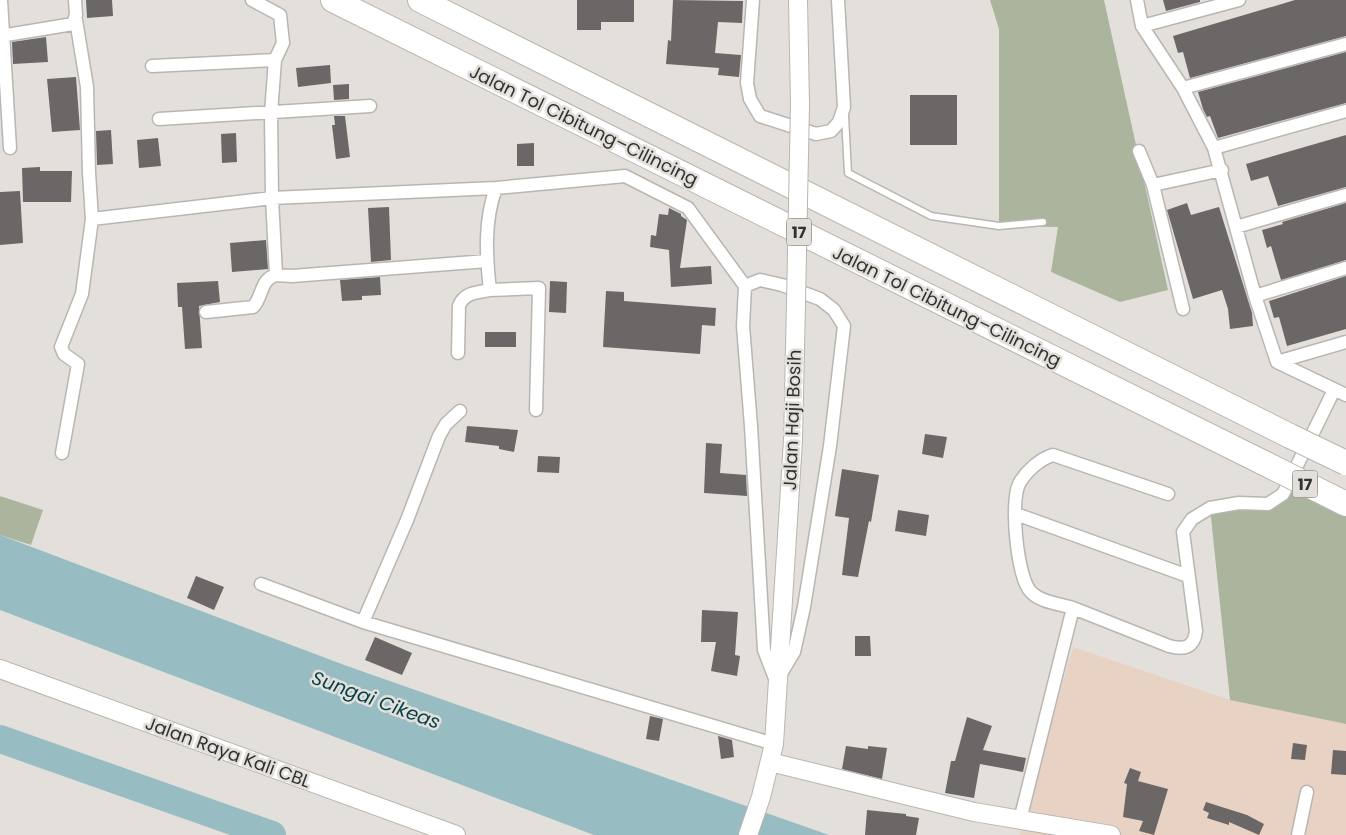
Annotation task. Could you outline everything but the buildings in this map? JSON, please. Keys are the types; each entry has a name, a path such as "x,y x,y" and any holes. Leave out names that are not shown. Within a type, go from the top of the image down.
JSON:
{"highway":[{"name":"Jalan Tol Cibitung–Cilincing","path":"333,0 1346,504"},
{"name":"Jalan Tol Cibitung–Cilincing","path":"420,0 1346,463"}],"main road":[{"name":"Jalan Haji Bosih","path":"748,835 761,797 774,744 776,682 792,450 800,104 798,0"},
{"name":"Jalan Raya Kali CBL","path":"0,669 456,835"},
{"path":"770,762 974,812 1111,835"}],"street":[{"path":"2,0 2,35 10,148"},
{"path":"62,453 78,364 64,354 61,347 82,294 92,218 87,87 76,20 75,0"},
{"path":"252,0 280,15 283,44 275,60 271,113 272,198 276,276"},
{"path":"753,0 747,83 750,99 760,116 816,134 831,131 839,122 844,107 838,0"},
{"path":"1136,0 1142,26 1182,88 1214,148 1222,170 1255,296 1277,362 1340,393 1283,494 1268,504 1239,503 1210,508 1192,519 1183,532 1196,631 1195,640 1186,649 1169,646 1073,608 1036,596 1024,582 1016,514 1019,485 1043,458 1053,455 1168,494"},
{"path":"1142,26 1238,0"},
{"path":"2,35 73,24 76,20"},
{"path":"1182,88 1346,44"},
{"path":"152,66 275,60"},
{"path":"159,119 370,106"},
{"path":"1214,148 1346,111"},
{"path":"1139,151 1153,185 1183,309"},
{"path":"1153,185 1222,170"},
{"path":"92,218 272,198 496,188 625,176 688,208 745,286 743,326 751,426 764,650 776,682"},
{"path":"490,290 487,261 489,206 496,188"},
{"path":"1236,227 1346,195"},
{"path":"206,312 253,307 258,302 263,286 270,277 487,261"},
{"path":"1255,296 1346,268"},
{"path":"745,286 760,280 782,285 820,299 834,310 844,326 830,446 804,607 794,652 776,682"},
{"path":"458,352 459,306 462,298 466,295 490,290 539,288 536,410"},
{"path":"1277,362 1346,342"},
{"path":"363,622 407,520 439,436 446,424 460,411"},
{"path":"1016,514 1188,576"},
{"path":"261,584 363,622 774,744"},
{"path":"1020,820 1073,608"},
{"path":"1298,835 1307,792"}],"lane":[{"path":"844,107 848,173 931,216 999,226 1043,222"}],"shaded area":[{"path":"1073,647 1230,700 1346,724 1346,835 1020,835"}],"green space":[{"path":"990,0 1104,0 1168,290 1120,302 1051,272 1058,227 999,226 999,29"},
{"path":"1293,478 1346,504 1346,724 1230,700 1210,508 1268,504"},
{"path":"0,496 43,510 31,545 0,535"}],"water":[{"name":"Sungai Cikeas","path":"0,535 347,666 829,835 594,835 0,610"}],"waterway":[{"path":"0,739 272,835"}]}
